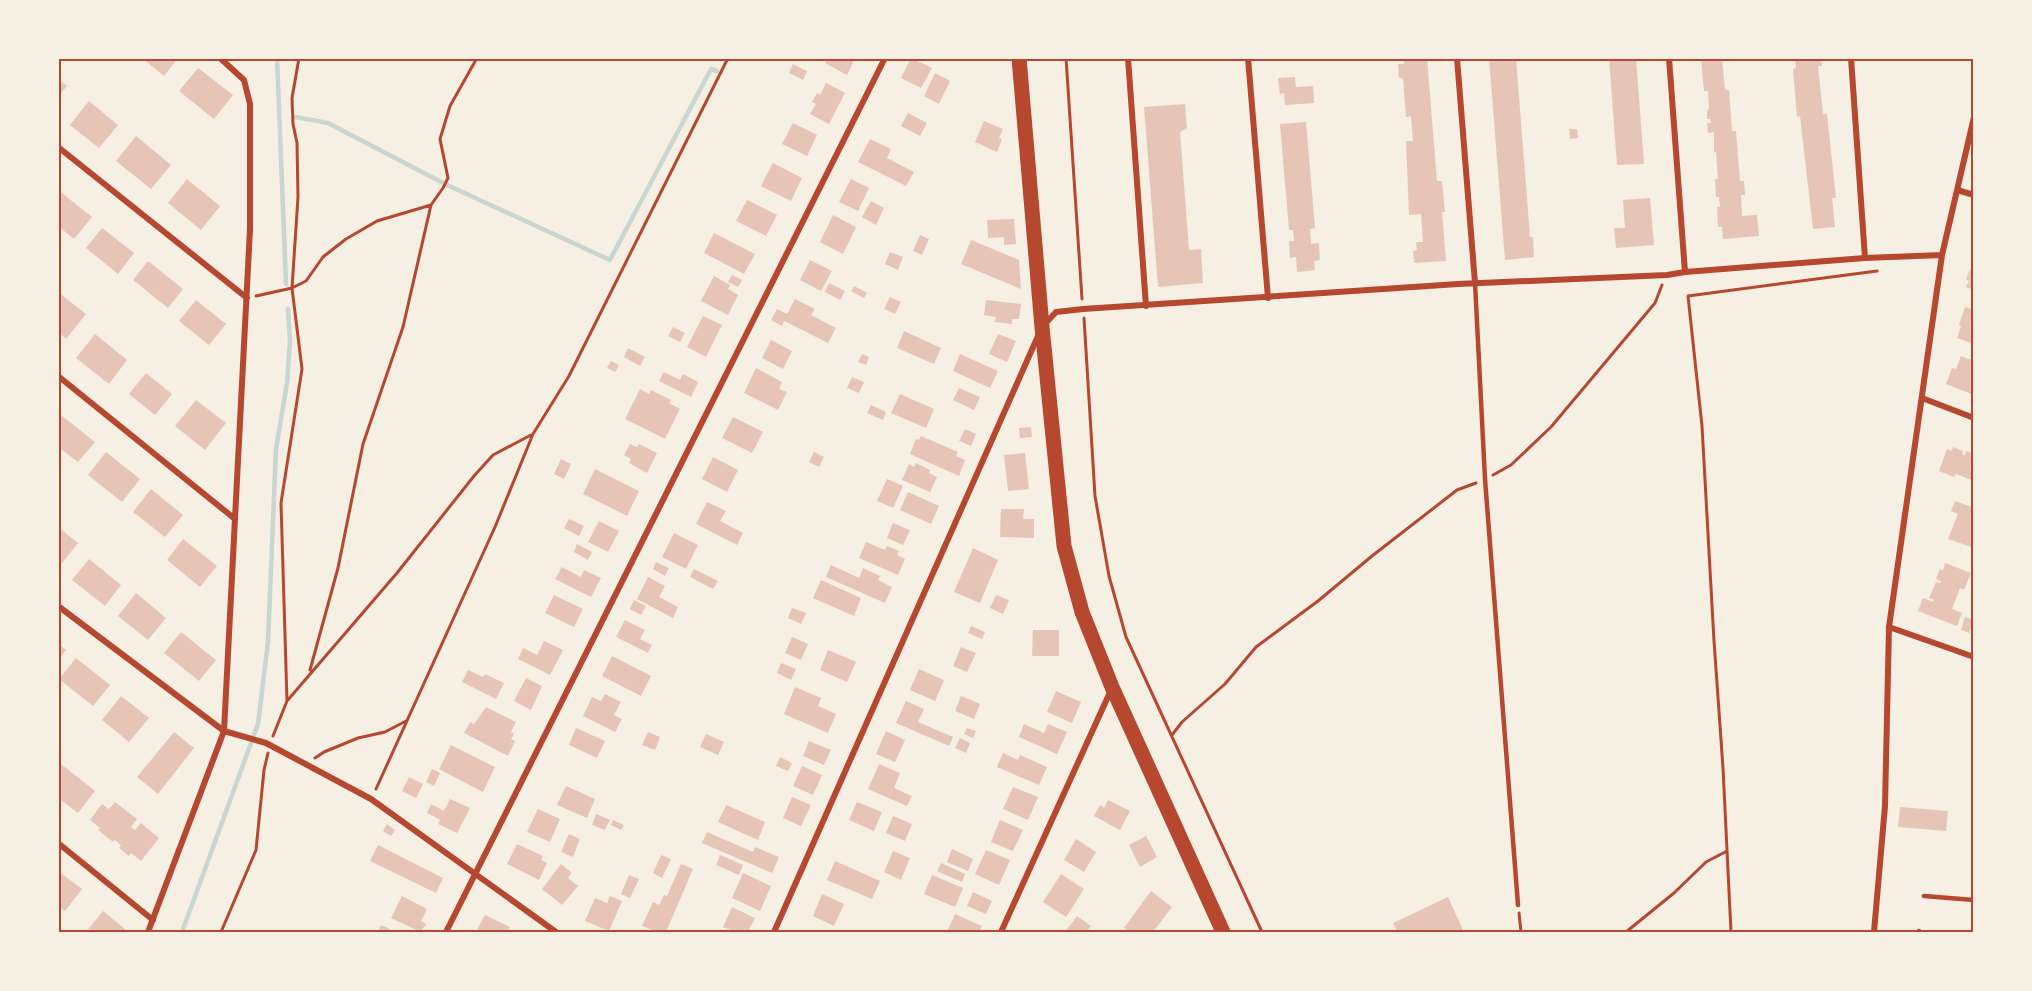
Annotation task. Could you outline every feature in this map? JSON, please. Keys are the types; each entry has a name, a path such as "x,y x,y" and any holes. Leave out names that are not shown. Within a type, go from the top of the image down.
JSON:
{"main road":[{"path":"1019,58 1064,546 1082,612 1112,687 1223,933"}],"street":[{"path":"148,933 226,731 250,229 250,104 244,80 220,58"},
{"path":"446,933 885,58"},
{"path":"1128,58 1146,306"},
{"path":"1248,58 1268,298"},
{"path":"1457,58 1474,283"},
{"path":"1669,58 1685,272"},
{"path":"1851,58 1865,258"},
{"path":"1874,933 1886,806 1889,627 1942,255 1974,117"},
{"path":"58,147 247,298"},
{"path":"1957,190 1974,195"},
{"path":"774,933 1042,327 1056,312 1474,283 1666,275 1865,258 1942,255"},
{"path":"58,376 235,519"},
{"path":"1922,398 1974,418"},
{"path":"58,606 226,731 268,744 371,799 556,933"},
{"path":"1889,627 1974,657"},
{"path":"1001,933 1112,687"},
{"path":"58,843 153,920"}],"lane":[{"path":"1474,283 1485,479 1518,905"},
{"path":"1924,896 1974,900"}],"path":[{"path":"287,701 281,503 302,369 292,288 298,197 297,143 293,124 292,98 299,58"},
{"path":"309,673 338,568 363,444 403,327 430,205 448,178 440,139 450,106 477,58"},
{"path":"371,799 495,527 532,434 569,376 729,58"},
{"path":"1066,58 1095,496 1109,576 1126,637 1262,933"},
{"path":"247,298 292,288 306,281 324,256 346,239 377,221 430,205"},
{"path":"1731,933 1702,426 1688,296 1877,271"},
{"path":"1172,735 1182,722 1225,684 1256,647 1318,601 1457,490 1511,465 1551,427 1655,303 1666,275"},
{"path":"221,933 256,850 268,744 287,701 397,573 493,455 532,434"},
{"path":"307,764 324,752 358,738 385,732 407,720"},
{"path":"1626,933 1674,893 1706,862 1727,851"},
{"path":"1518,905 1521,933"}],"building":[{"path":"142,58 178,58 164,76"},
{"path":"827,58 855,58 847,75 825,63"},
{"path":"911,58 932,68 921,88 901,78"},
{"path":"1404,58 1427,58 1437,181 1442,181 1445,212 1442,212 1446,261 1414,263 1413,251 1417,250 1416,242 1423,242 1421,214 1409,215 1406,141 1413,141 1411,116 1406,117 1403,78 1399,78 1398,64 1404,64"},
{"path":"1489,58 1516,58 1530,237 1533,237 1534,257 1505,260"},
{"path":"1609,58 1636,58 1644,164 1617,165"},
{"path":"1701,58 1722,58 1725,90 1729,90 1732,131 1736,131 1740,181 1744,181 1745,195 1741,195 1742,216 1757,215 1759,236 1723,239 1722,227 1718,227 1717,207 1720,207 1719,197 1716,197 1715,179 1718,179 1714,132 1708,133 1707,123 1711,123 1710,119 1707,119 1708,91 1704,91"},
{"path":"1795,58 1821,58 1822,66 1818,66 1823,114 1827,114 1836,198 1832,198 1835,227 1813,229 1800,116 1797,117 1793,69 1796,68"},
{"path":"793,64 807,71 803,80 789,73"},
{"path":"198,68 233,95 214,119 179,91"},
{"path":"935,73 950,81 939,104 924,96"},
{"path":"1295,77 1296,87 1313,86 1314,103 1285,105 1284,93 1280,94 1278,78"},
{"path":"58,79 67,86 58,97"},
{"path":"826,83 845,93 829,124 810,114 816,104 812,102 817,93 820,95"},
{"path":"89,101 118,125 99,148 70,125"},
{"path":"1185,104 1187,128 1180,132 1189,250 1201,249 1203,283 1158,287 1144,107"},
{"path":"908,113 927,123 920,136 901,126"},
{"path":"984,121 1003,129 997,152 975,142"},
{"path":"1306,122 1315,228 1310,229 1311,244 1319,243 1320,260 1314,261 1315,270 1297,272 1296,257 1290,258 1289,241 1294,241 1293,230 1289,230 1280,124"},
{"path":"793,123 817,135 807,156 782,144"},
{"path":"1569,129 1577,129 1578,138 1570,139"},
{"path":"136,136 171,165 151,189 116,161"},
{"path":"870,139 891,149 887,158 914,172 906,186 858,162"},
{"path":"773,163 802,178 791,201 761,186"},
{"path":"187,179 220,206 201,230 168,203"},
{"path":"851,179 869,188 858,211 839,202"},
{"path":"58,190 92,217 74,239 58,226"},
{"path":"1650,198 1654,245 1616,248 1614,228 1625,228 1623,200"},
{"path":"747,200 777,215 766,236 736,221"},
{"path":"871,201 884,208 876,225 862,217"},
{"path":"833,215 856,227 843,254 820,242"},
{"path":"1014,219 1016,244 1004,245 1004,237 988,238 987,220"},
{"path":"102,228 134,253 118,274 86,248"},
{"path":"714,233 755,254 744,274 704,253"},
{"path":"920,235 929,239 922,255 913,251"},
{"path":"971,240 1019,260 1021,289 961,264"},
{"path":"890,252 903,257 898,270 885,264"},
{"path":"810,260 832,271 821,291 800,280"},
{"path":"148,261 183,289 168,308 133,280"},
{"path":"1970,269 1974,270 1974,290 1966,287"},
{"path":"732,275 742,280 738,287 728,282"},
{"path":"714,276 730,285 728,289 738,295 728,315 701,301"},
{"path":"829,283 845,291 840,300 825,292"},
{"path":"854,286 867,293 864,298 851,291"},
{"path":"58,292 86,314 66,339 58,332"},
{"path":"890,297 901,302 895,314 884,309"},
{"path":"795,299 815,309 811,315 836,328 828,343 784,321 782,326 771,320 777,309 787,314"},
{"path":"196,300 226,324 209,345 179,321"},
{"path":"986,300 1021,304 1019,319 1012,319 1012,324 995,322 996,317 984,315"},
{"path":"1965,307 1974,310 1974,344 1957,338"},
{"path":"703,316 722,325 706,357 687,347"},
{"path":"673,327 685,333 680,342 668,336"},
{"path":"904,331 941,348 934,364 897,348"},
{"path":"95,334 127,360 109,384 76,358"},
{"path":"998,334 1016,341 1007,362 989,354"},
{"path":"771,340 792,351 783,369 762,358"},
{"path":"628,348 645,357 640,366 624,357"},
{"path":"862,354 869,357 866,365 858,362"},
{"path":"960,354 998,371 990,388 953,371"},
{"path":"1961,356 1974,361 1974,395 1946,384 1952,368 1956,369"},
{"path":"611,361 619,365 615,372 607,368"},
{"path":"756,368 782,382 779,389 787,392 778,410 744,393"},
{"path":"664,372 680,380 683,374 698,382 691,397 659,381"},
{"path":"146,373 172,394 155,415 129,394"},
{"path":"852,377 864,382 859,393 847,388"},
{"path":"959,388 980,397 974,410 953,400"},
{"path":"640,389 649,394 651,390 671,400 669,403 680,409 665,439 625,419"},
{"path":"900,394 934,409 926,428 891,413"},
{"path":"196,400 226,423 205,450 175,426"},
{"path":"871,405 886,412 883,420 867,413"},
{"path":"61,415 95,442 78,462 58,447 58,418"},
{"path":"733,417 763,432 752,453 722,438"},
{"path":"1031,427 1032,437 1020,438 1019,428"},
{"path":"965,429 976,434 971,446 959,441"},
{"path":"921,436 958,452 956,456 965,460 959,476 910,454 916,439 919,440"},
{"path":"630,444 637,447 639,444 657,453 647,473 629,463 631,459 624,455"},
{"path":"1953,447 1963,451 1962,454 1965,455 1966,451 1974,454 1974,481 1939,471 1947,449 1952,451"},
{"path":"106,452 140,479 122,502 88,475"},
{"path":"814,452 824,457 819,467 809,462"},
{"path":"1025,453 1029,489 1008,491 1004,455"},
{"path":"713,457 738,470 727,492 702,479"},
{"path":"561,459 571,464 564,479 554,474"},
{"path":"916,463 930,470 929,473 937,477 930,492 902,480 909,464 914,467"},
{"path":"595,469 639,491 627,516 583,494"},
{"path":"887,479 903,486 893,508 877,501"},
{"path":"151,489 183,515 165,537 133,512"},
{"path":"908,492 939,506 931,524 900,510"},
{"path":"1955,501 1974,508 1974,548 1948,539 1958,514 1951,511"},
{"path":"707,502 726,511 720,521 743,533 737,545 696,524"},
{"path":"1001,509 1024,509 1023,519 1034,519 1034,538 1000,537"},
{"path":"569,519 584,526 579,536 564,528"},
{"path":"599,521 619,531 608,552 588,542"},
{"path":"893,523 910,530 903,545 887,538"},
{"path":"58,527 78,543 58,568"},
{"path":"674,533 698,545 686,569 662,557"},
{"path":"183,539 217,566 200,587 167,560"},
{"path":"866,542 885,550 887,546 899,551 897,555 905,559 898,575 859,558"},
{"path":"577,544 592,552 588,560 574,552"},
{"path":"973,548 998,560 980,603 954,592"},
{"path":"89,559 121,585 105,606 72,580"},
{"path":"656,562 669,568 665,576 653,569"},
{"path":"1945,563 1971,573 1964,590 1960,588 1952,609 1962,613 1957,626 1918,611 1923,598 1933,602 1934,600 1929,598 1936,582 1941,581 1936,579"},
{"path":"831,565 859,578 863,568 880,576 878,580 892,587 885,603 826,577"},
{"path":"562,567 581,577 584,570 601,578 591,597 555,579"},
{"path":"694,569 718,581 713,589 690,577"},
{"path":"648,577 665,586 659,597 678,607 673,618 637,599"},
{"path":"821,580 861,598 854,616 813,598"},
{"path":"136,593 166,618 148,640 118,616"},
{"path":"554,595 583,609 574,627 545,613"},
{"path":"996,595 1009,600 1003,614 990,608"},
{"path":"634,600 646,606 641,615 630,609"},
{"path":"792,608 806,613 801,624 788,618"},
{"path":"1965,617 1974,620 1969,633 1961,630"},
{"path":"625,620 645,630 640,639 652,645 648,653 616,637"},
{"path":"971,626 985,632 982,639 968,633"},
{"path":"1033,630 1059,630 1059,656 1032,656"},
{"path":"181,632 216,660 199,681 164,653"},
{"path":"792,637 808,644 801,660 785,653"},
{"path":"544,641 563,650 550,675 518,659 523,648 537,655"},
{"path":"58,644 66,650 58,660"},
{"path":"961,647 976,653 967,672 953,666"},
{"path":"828,650 856,662 847,682 820,670"},
{"path":"612,656 651,676 641,696 602,676"},
{"path":"76,658 110,685 93,706 59,679"},
{"path":"781,663 796,669 791,680 777,673"},
{"path":"919,669 944,680 935,701 910,690"},
{"path":"468,670 483,677 485,674 504,683 496,699 462,682"},
{"path":"526,678 542,686 531,710 514,701"},
{"path":"795,687 821,698 818,706 836,714 828,733 784,714"},
{"path":"1056,691 1081,702 1072,723 1047,712"},
{"path":"605,694 621,702 614,715 622,719 615,732 583,716 592,697 601,701"},
{"path":"121,696 149,718 129,742 102,720"},
{"path":"961,696 980,704 974,719 955,711"},
{"path":"906,701 924,709 918,722 953,737 949,746 896,723"},
{"path":"486,707 516,722 511,732 514,734 511,739 515,741 508,756 464,733 470,722 474,724"},
{"path":"1024,724 1044,733 1048,724 1067,732 1057,754 1019,737"},
{"path":"576,728 605,741 597,758 569,745"},
{"path":"967,728 976,731 973,738 964,734"},
{"path":"886,731 905,740 895,762 876,754"},
{"path":"174,732 194,748 158,794 137,777"},
{"path":"648,732 660,737 655,750 642,745"},
{"path":"706,734 724,742 718,755 700,747"},
{"path":"960,738 970,743 966,753 955,748"},
{"path":"809,741 831,750 824,765 803,756"},
{"path":"451,745 495,767 483,792 439,769"},
{"path":"1003,753 1018,760 1020,755 1047,767 1039,785 997,767"},
{"path":"780,757 792,763 788,771 776,766"},
{"path":"61,764 95,791 78,813 58,798 58,768"},
{"path":"879,764 900,773 894,788 912,796 907,806 868,789"},
{"path":"802,766 822,775 813,795 793,786"},
{"path":"432,769 440,773 434,786 426,782"},
{"path":"409,777 423,784 416,798 402,791"},
{"path":"566,786 595,799 587,818 557,805"},
{"path":"1013,787 1038,797 1028,820 1003,809"},
{"path":"792,797 811,805 801,826 783,818"},
{"path":"450,799 470,808 457,833 438,824 440,820 427,813 431,804 444,811"},
{"path":"1108,800 1130,811 1120,830 1094,816 1100,805 1104,808"},
{"path":"115,802 137,819 131,827 135,830 141,823 159,838 141,861 131,853 129,856 119,848 121,845 115,840 113,842 98,830 100,828 90,820 102,804 109,809"},
{"path":"857,802 882,812 874,831 849,820"},
{"path":"726,805 765,822 758,840 718,822"},
{"path":"1900,807 1948,811 1946,831 1898,827"},
{"path":"538,809 560,819 550,842 527,832"},
{"path":"596,814 610,820 605,830 592,825"},
{"path":"893,816 912,824 905,841 886,833"},
{"path":"613,820 624,825 621,830 611,825"},
{"path":"1000,820 1023,830 1013,851 991,842"},
{"path":"387,824 395,830 391,836 383,831"},
{"path":"707,832 753,852 755,847 779,857 772,873 702,843"},
{"path":"569,834 580,839 573,857 561,852"},
{"path":"1146,836 1157,857 1140,867 1129,845"},
{"path":"1076,839 1096,852 1084,872 1064,860"},
{"path":"517,844 543,856 541,860 547,863 539,880 507,864"},
{"path":"378,845 443,878 436,893 370,861"},
{"path":"952,849 973,859 968,871 947,862"},
{"path":"986,850 1010,860 999,885 975,874"},
{"path":"893,851 910,858 901,880 884,872"},
{"path":"661,855 671,859 662,878 653,873"},
{"path":"720,855 743,865 739,875 716,865"},
{"path":"835,861 880,881 872,899 827,880"},
{"path":"941,863 965,874 962,882 937,871"},
{"path":"561,864 572,873 568,878 578,886 562,905 542,889"},
{"path":"681,864 693,869 666,932 658,932 642,926 653,902 659,905 664,895 667,896"},
{"path":"58,871 82,889 65,911 58,906"},
{"path":"743,873 771,886 760,911 732,898"},
{"path":"1061,874 1084,889 1066,917 1043,902"},
{"path":"629,875 639,879 630,898 621,894"},
{"path":"932,875 963,888 955,907 924,894"},
{"path":"1151,891 1172,907 1153,932 1130,932 1124,928"},
{"path":"973,892 992,901 986,914 967,906"},
{"path":"822,894 844,904 834,926 813,916"},
{"path":"402,896 427,909 421,921 426,924 421,932 391,918"},
{"path":"610,896 622,901 609,931 585,921 595,898 607,903"},
{"path":"1448,897 1464,932 1397,932 1393,923"},
{"path":"732,907 755,918 748,932 736,932 723,927"},
{"path":"103,911 125,929 123,932 86,932"},
{"path":"955,914 982,926 979,932 947,932"},
{"path":"485,915 510,927 507,932 476,932"},
{"path":"1077,916 1091,926 1086,932 1065,932"},
{"path":"381,925 396,932 378,932"}],"waterway":[{"path":"277,58 286,284"},
{"path":"295,117 328,123 445,184 610,260 711,69 717,71"},
{"path":"182,932 258,724 268,642 276,449 287,383 290,342 288,309"}]}
